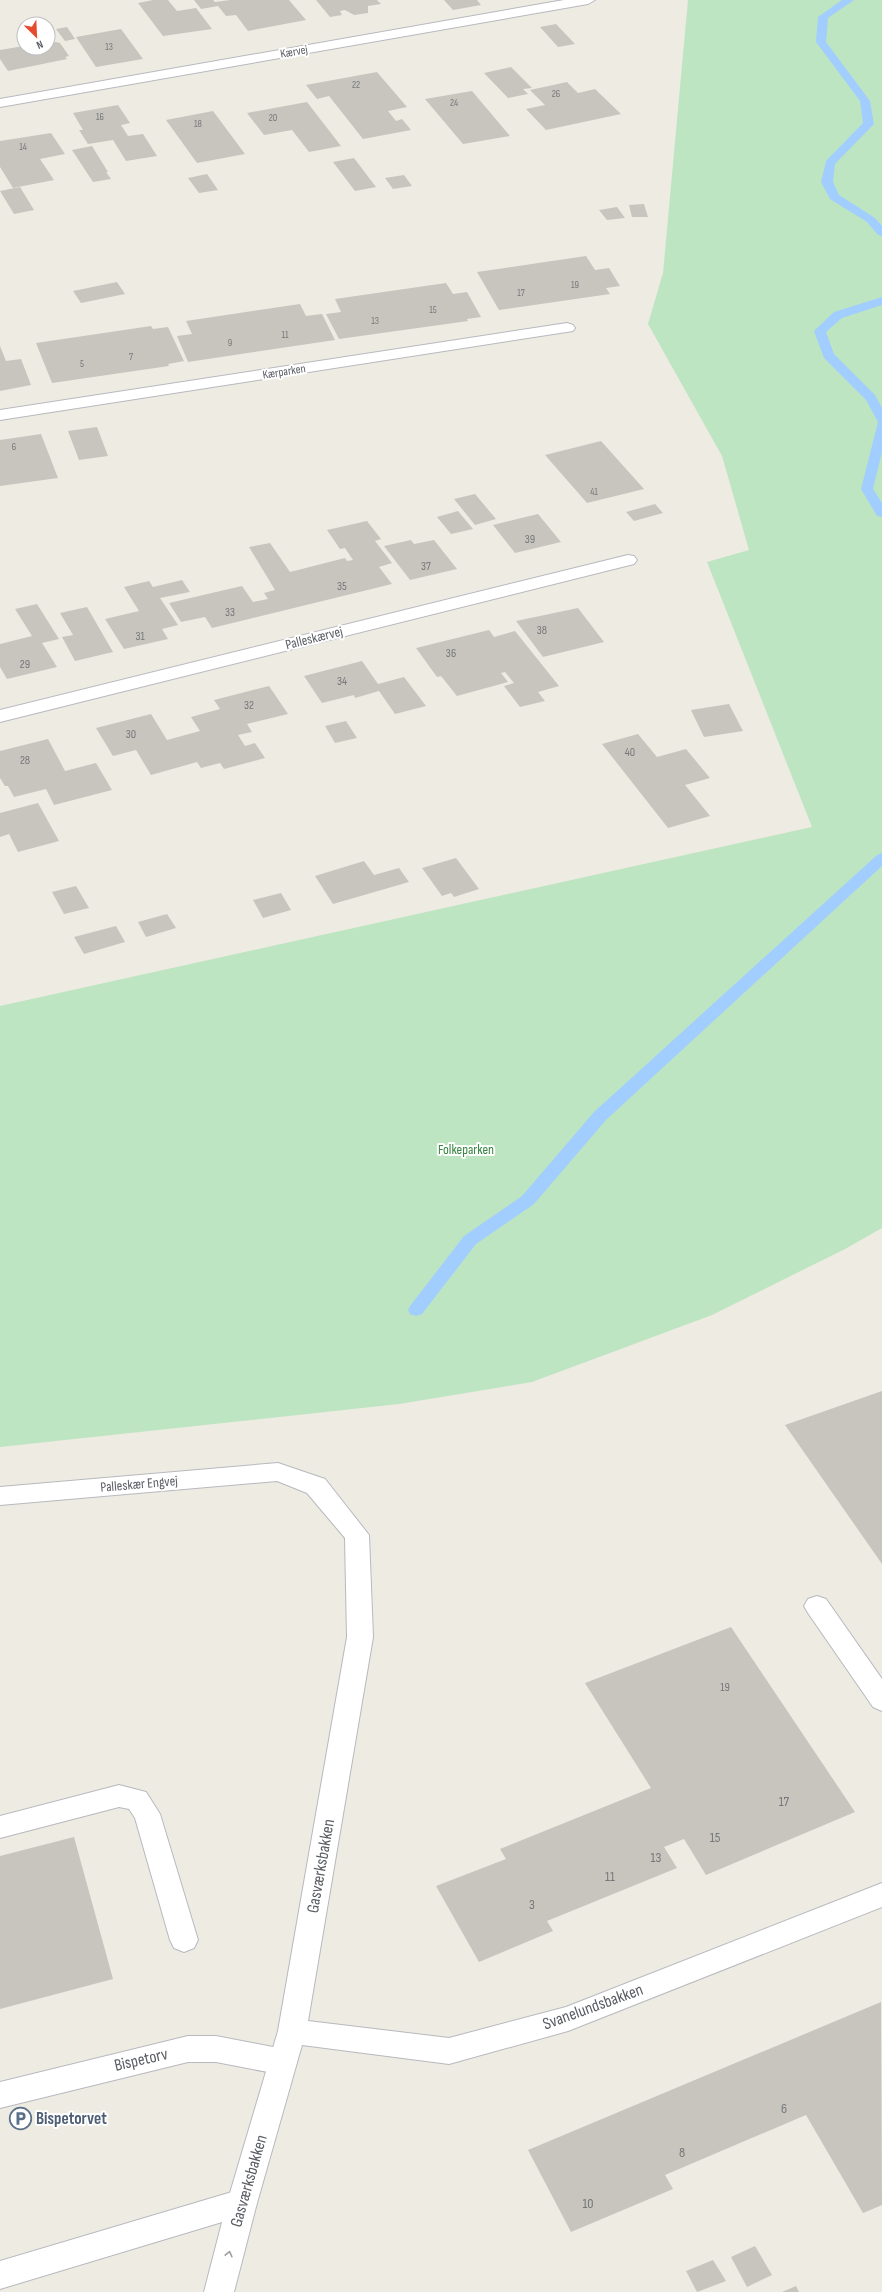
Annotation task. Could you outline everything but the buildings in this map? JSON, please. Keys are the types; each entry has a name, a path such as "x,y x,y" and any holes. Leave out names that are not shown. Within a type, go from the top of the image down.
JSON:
{"street":[{"name":"Kærvej","path":"0,103 588,0"},
{"name":"Kærparken","path":"0,415 567,328"},
{"name":"Palleskærvej","path":"0,716 628,560"},
{"name":"Palleskær Engvej","path":"0,1496 278,1472"},
{"name":"Gasværksbakken","path":"219,2292 242,2203 292,2031 360,1637 356,1535 316,1486 278,1472"},
{"path":"817,1606 882,1700"},
{"path":"0,1827 119,1796 137,1800 147,1814 184,1940"},
{"name":"Svanelundsbakken","path":"292,2031 449,2050 568,2019 882,1895"},
{"name":"Bispetorv","path":"0,2095 188,2049 216,2049 283,2062"},
{"path":"0,2275 242,2203"}],"green space":[{"name":"Folkeparken","path":"688,0 882,0 882,1228 845,1249 712,1315 532,1382 399,1404 0,1447 0,1006 812,827 707,562 749,550 722,456 648,324 663,273"}],"waterway":[{"path":"849,0 823,17 821,42 865,101 869,124 830,163 827,182 834,197 871,220 882,233"},
{"path":"882,301 838,315 820,331 828,355 871,398 882,420"},
{"path":"882,425 867,489 882,513"},
{"path":"416,1310 470,1240 528,1200 600,1116 882,858"}],"place":[{"name":"Bispetorvet","path":"20,2119"}]}
